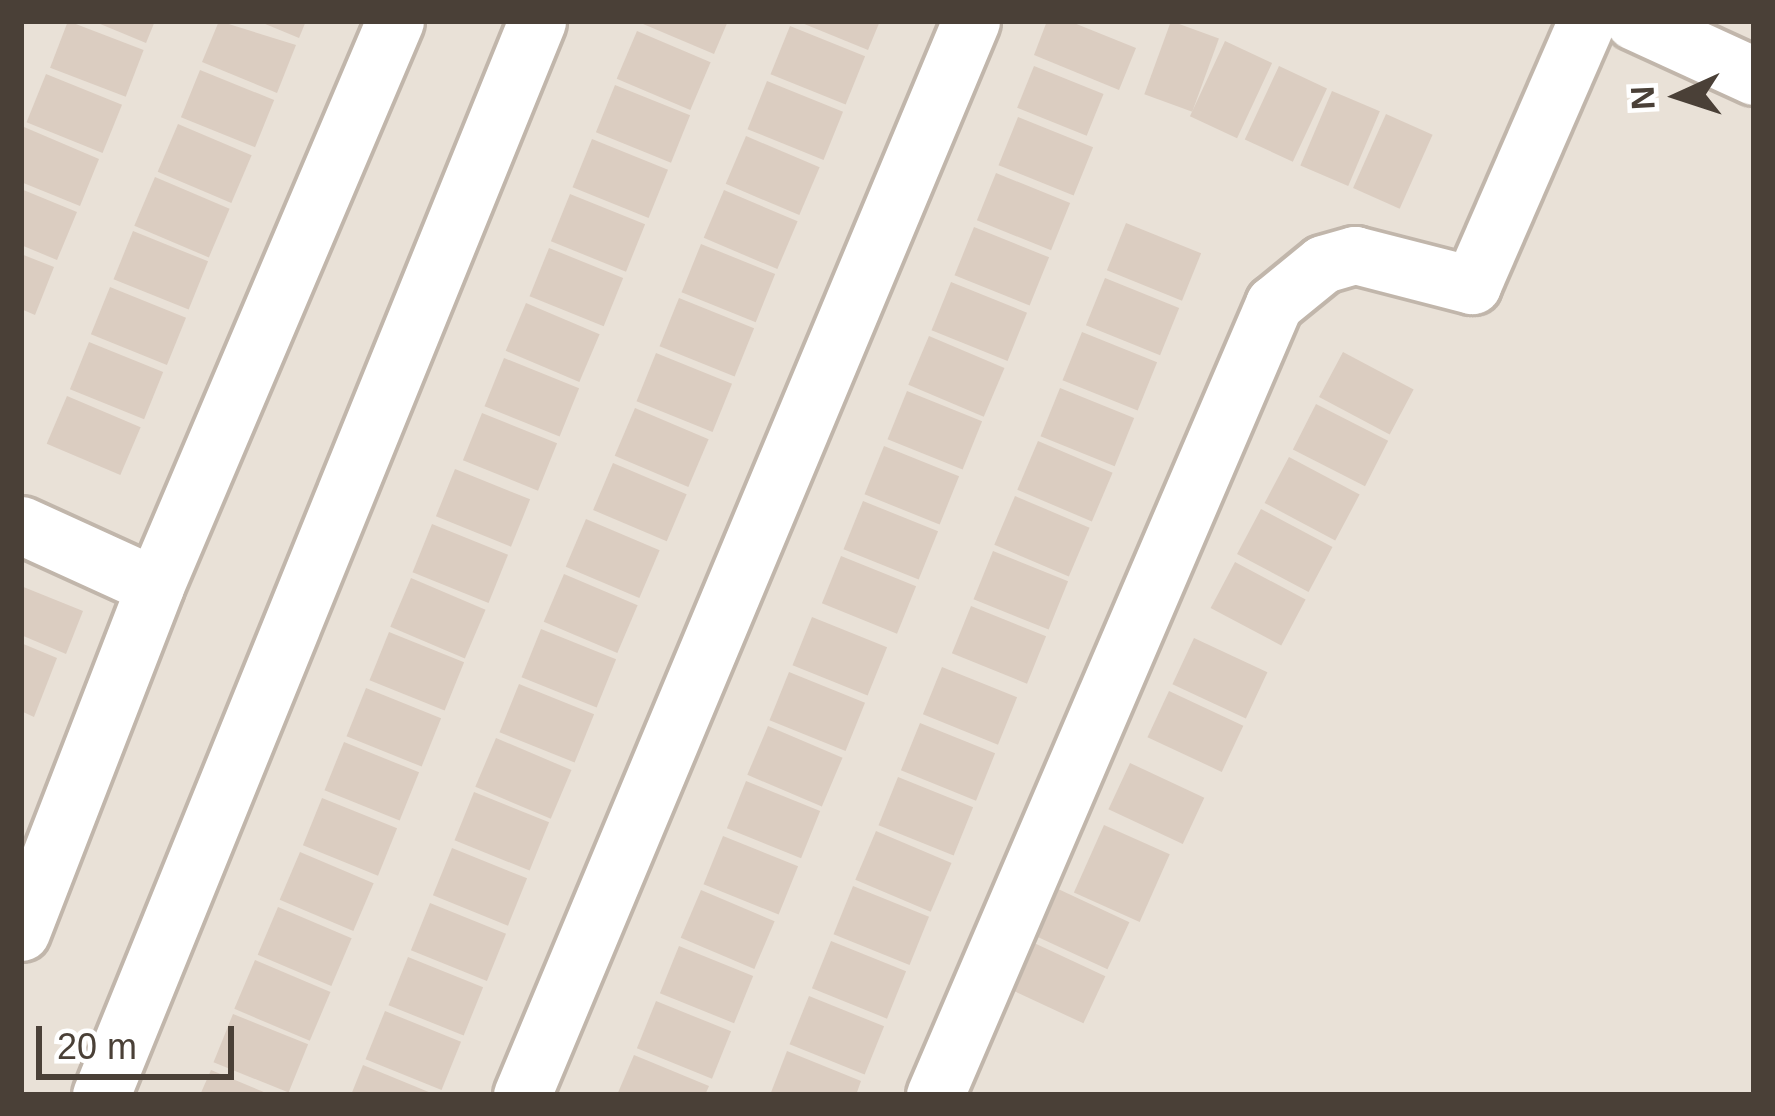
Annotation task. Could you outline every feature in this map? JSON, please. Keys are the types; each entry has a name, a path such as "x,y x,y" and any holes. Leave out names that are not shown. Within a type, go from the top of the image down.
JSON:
{"street":[{"path":"21,932 154,586 395,21"},
{"path":"101,1095 537,21"},
{"path":"523,1095 971,21"},
{"path":"935,1095 1274,304 1323,264 1355,255 1472,285 1587,21"},
{"path":"1634,21 1754,76"},
{"path":"21,525 154,586"}],"shaded area":[{"path":"21,21 1754,21 1754,1095 21,1095"}],"building":[{"path":"68,21 144,50 126,97 50,68"},
{"path":"93,21 155,21 146,43"},
{"path":"219,21 296,45 277,93 202,62"},
{"path":"258,21 306,21 299,38"},
{"path":"636,21 728,21 714,54"},
{"path":"797,21 880,21 868,50"},
{"path":"1047,21 1069,21 1136,48 1119,90 1034,55"},
{"path":"1171,21 1219,38 1192,112 1144,94"},
{"path":"790,26 865,56 846,105 771,74"},
{"path":"637,31 711,62 690,110 617,79"},
{"path":"1225,41 1272,63 1237,138 1190,116"},
{"path":"1034,66 1104,94 1087,136 1017,108"},
{"path":"1279,66 1327,88 1293,162 1245,139"},
{"path":"200,70 274,100 255,147 181,117"},
{"path":"46,74 122,105 103,153 27,122"},
{"path":"767,81 843,112 824,160 748,129"},
{"path":"615,85 690,115 671,163 596,132"},
{"path":"1332,91 1380,111 1348,186 1300,166"},
{"path":"1386,114 1433,135 1400,209 1353,188"},
{"path":"1018,117 1093,147 1074,196 999,165"},
{"path":"178,124 252,155 231,203 158,172"},
{"path":"24,127 99,159 80,206 21,182"},
{"path":"746,136 820,167 799,215 726,184"},
{"path":"592,139 668,170 649,218 573,187"},
{"path":"996,173 1070,203 1051,250 977,220"},
{"path":"155,177 230,209 209,257 134,226"},
{"path":"21,189 77,212 57,260 21,245"},
{"path":"724,190 798,221 777,269 704,238"},
{"path":"570,194 645,224 626,272 551,241"},
{"path":"1126,223 1201,253 1182,301 1107,270"},
{"path":"974,227 1049,257 1030,306 955,275"},
{"path":"133,231 208,261 189,310 114,279"},
{"path":"701,244 775,274 756,322 682,292"},
{"path":"549,248 623,278 604,326 530,296"},
{"path":"21,254 54,267 35,315 21,309"},
{"path":"1105,278 1179,308 1160,355 1086,325"},
{"path":"951,282 1027,313 1008,361 932,330"},
{"path":"110,287 186,318 167,365 91,334"},
{"path":"679,298 754,328 735,377 660,346"},
{"path":"526,303 600,334 579,382 506,351"},
{"path":"1082,332 1157,362 1138,411 1063,380"},
{"path":"929,336 1004,368 984,417 908,385"},
{"path":"89,342 163,372 144,419 70,389"},
{"path":"1343,352 1414,390 1390,435 1319,397"},
{"path":"656,353 732,384 713,432 637,401"},
{"path":"504,358 579,388 560,437 485,406"},
{"path":"1060,388 1134,418 1115,466 1041,436"},
{"path":"907,391 982,421 963,470 888,439"},
{"path":"67,396 141,427 120,475 47,444"},
{"path":"1316,404 1388,441 1365,486 1293,449"},
{"path":"635,408 709,439 688,487 615,456"},
{"path":"482,413 557,443 538,491 463,460"},
{"path":"1038,441 1113,473 1092,521 1017,490"},
{"path":"884,446 959,476 940,525 865,494"},
{"path":"1289,457 1360,495 1335,540 1265,503"},
{"path":"613,463 687,494 667,541 593,510"},
{"path":"455,469 530,499 511,547 436,516"},
{"path":"1015,496 1090,528 1069,576 994,545"},
{"path":"863,501 938,531 919,580 844,549"},
{"path":"1261,509 1333,547 1309,592 1237,554"},
{"path":"586,519 660,550 639,598 566,567"},
{"path":"432,524 508,555 489,603 413,572"},
{"path":"993,551 1068,581 1049,630 974,599"},
{"path":"841,556 916,586 897,634 822,603"},
{"path":"1235,562 1306,600 1281,645 1211,608"},
{"path":"564,574 638,605 617,653 544,622"},
{"path":"411,578 486,610 465,658 390,627"},
{"path":"21,586 83,611 66,654 21,635"},
{"path":"971,606 1046,636 1027,684 952,653"},
{"path":"812,617 887,647 868,696 793,665"},
{"path":"541,629 616,659 597,708 522,677"},
{"path":"389,632 464,662 445,711 370,680"},
{"path":"1194,638 1267,672 1246,718 1172,684"},
{"path":"21,643 57,658 34,717 21,711"},
{"path":"942,667 1017,697 998,745 923,714"},
{"path":"789,672 865,703 846,751 770,720"},
{"path":"519,684 594,714 575,763 500,732"},
{"path":"366,688 441,718 422,767 347,736"},
{"path":"1169,691 1243,726 1222,772 1147,737"},
{"path":"920,723 995,753 976,801 901,770"},
{"path":"768,726 843,758 822,806 747,775"},
{"path":"496,738 571,770 551,819 475,787"},
{"path":"344,742 419,772 400,821 325,790"},
{"path":"1130,763 1204,798 1183,844 1108,809"},
{"path":"898,777 973,807 954,856 879,825"},
{"path":"746,781 820,811 801,858 727,828"},
{"path":"474,792 549,822 530,871 455,840"},
{"path":"322,798 397,828 378,876 303,845"},
{"path":"1104,825 1170,854 1140,922 1074,893"},
{"path":"876,831 951,863 931,912 855,880"},
{"path":"723,836 798,866 779,915 704,884"},
{"path":"452,848 527,878 508,926 433,895"},
{"path":"300,852 374,883 353,931 280,900"},
{"path":"853,886 929,917 910,965 834,934"},
{"path":"1056,888 1129,922 1107,969 1034,935"},
{"path":"701,890 775,921 754,969 681,938"},
{"path":"430,903 506,934 487,981 411,950"},
{"path":"278,907 352,938 331,986 258,955"},
{"path":"831,941 906,971 887,1019 812,988"},
{"path":"1032,942 1105,976 1083,1023 1010,989"},
{"path":"679,946 753,976 734,1023 660,993"},
{"path":"408,957 483,987 464,1036 389,1005"},
{"path":"255,960 330,992 310,1041 234,1009"},
{"path":"809,996 884,1026 865,1075 790,1044"},
{"path":"656,1001 731,1031 712,1079 637,1048"},
{"path":"385,1011 461,1042 442,1090 366,1059"},
{"path":"233,1014 308,1044 289,1093 214,1062"},
{"path":"787,1051 861,1081 856,1095 770,1095"},
{"path":"634,1055 709,1086 705,1095 617,1095"},
{"path":"363,1065 436,1095 351,1095"},
{"path":"211,1070 271,1095 200,1095"}]}
